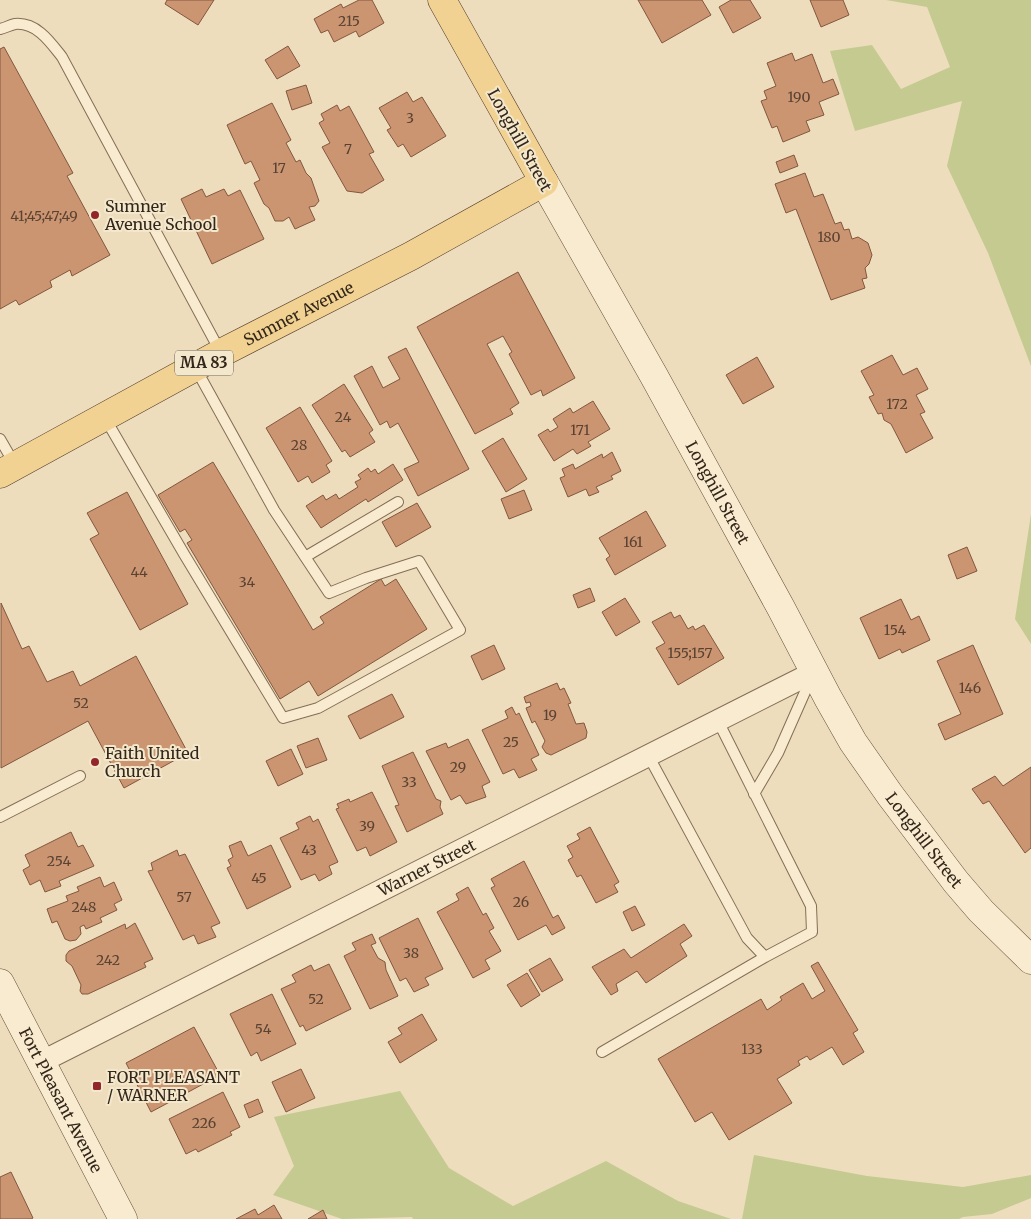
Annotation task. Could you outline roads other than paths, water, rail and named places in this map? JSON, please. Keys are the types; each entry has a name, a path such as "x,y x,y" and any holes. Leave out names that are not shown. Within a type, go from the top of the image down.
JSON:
{"main road":[{"name":"Longhill Street","path":"442,0 658,385 853,742 932,852 981,911 1031,960"},
{"name":"Sumner Avenue","path":"8,470 221,353 411,256 544,182"},
{"name":"Fort Pleasant Avenue","path":"0,986 41,1062 118,1215"}],"street":[{"name":"Warner Street","path":"41,1062 717,719 814,672"}],"lane":[{"path":"0,30 16,24 30,27 44,35 62,58 221,353"},
{"path":"105,417 184,554 283,718 318,708 460,630 419,561 329,592 274,510 195,368"},
{"path":"0,439 8,470"},
{"path":"305,557 398,502"},
{"path":"754,794 778,753 814,672"},
{"path":"602,1052 765,957 812,932 811,906 717,719"},
{"path":"648,755 747,938 765,957"},
{"path":"0,817 80,776"}],"place":[{"name":"Sumner Avenue School","path":"95,215"},
{"name":"Faith United Church","path":"95,762"},
{"name":"FORT PLEASANT / WARNER","path":"97,1086"}]}
